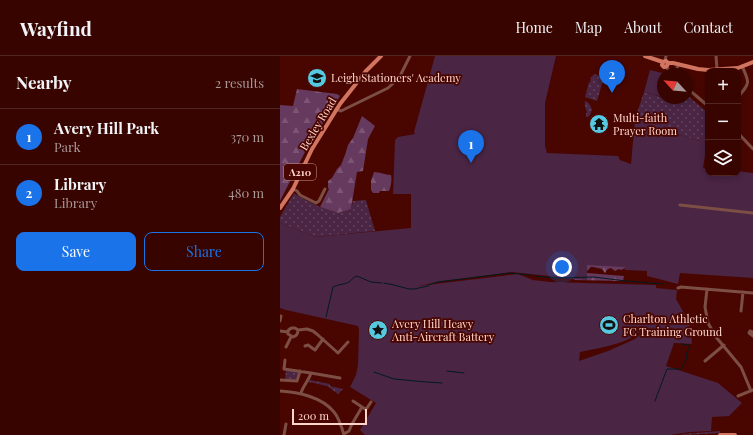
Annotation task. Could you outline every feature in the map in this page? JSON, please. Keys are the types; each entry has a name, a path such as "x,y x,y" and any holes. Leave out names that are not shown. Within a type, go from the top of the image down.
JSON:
{"main road":[{"name":"Bexley Road","path":"280,208 293,189 312,149 336,109 366,71 381,56"},
{"path":"645,56 665,62 698,69 705,69"},
{"path":"738,68 753,62"},
{"path":"720,435 735,435"}],"street":[{"path":"336,109 340,111 344,110 388,88 399,78 410,56"},
{"path":"716,56 717,68"},
{"path":"677,68 679,64"},
{"path":"741,94 748,83 742,66"},
{"path":"693,93 706,104"},
{"path":"741,136 753,149"},
{"path":"293,189 297,191 300,196 316,203 319,201 325,189"},
{"path":"680,205 753,213"},
{"path":"678,288 753,293"},
{"path":"707,289 705,307 708,323 716,337 741,367 752,390 738,396"},
{"path":"741,310 743,292"},
{"path":"280,316 280,321"},
{"path":"288,332 289,329 292,328 298,330 307,329 324,339 342,356"},
{"path":"290,336 296,336 298,330"},
{"path":"280,331 288,332"},
{"path":"753,332 750,331 753,336"},
{"path":"286,347 290,336 288,332"},
{"path":"315,350 324,339"},
{"path":"338,353 348,342"},
{"path":"305,346 308,345 320,353"},
{"path":"705,361 724,346"},
{"path":"285,360 284,369 340,378"},
{"path":"280,380 297,381 300,371"},
{"path":"301,393 311,373"},
{"path":"280,391 301,393 315,399 332,410 336,415 344,434 349,431 362,407"},
{"path":"353,402 365,409 371,402"},
{"path":"284,435 286,424"}],"shaded area":[{"path":"435,56 556,56 545,103 545,146 547,153 618,156 620,160 631,164 635,119 679,130 679,135 705,142 703,168 705,168 705,176 741,176 741,171 753,173 753,278 680,273 678,284 647,276 647,271 625,270 625,267 587,265 587,280 511,272 418,286 518,274 533,280 550,282 656,285 656,288 677,290 676,299 688,320 691,329 692,344 674,343 666,366 718,383 742,403 729,416 712,417 711,431 670,435 365,435 360,430 376,403 350,387 356,375 358,365 358,326 280,308 280,223 315,237 411,228 411,194 393,194 395,140 398,137 415,134 414,132","holes":["642,332 635,339 608,351 579,361 580,352 619,343 633,337 637,333"]},
{"path":"650,70 657,72 657,95 644,92"},
{"path":"595,74 604,77 597,101 585,97 589,82 591,83 591,77"},
{"path":"644,92 657,96 657,104 693,104 693,100 705,110 705,142 679,135 679,130 635,119"},
{"path":"585,101 590,104 592,110 588,117 586,117 587,112"},
{"path":"294,193 320,207 338,213 351,209 353,201 366,200 375,231 315,237 280,223 280,217"},
{"path":"286,370 298,372 295,380 285,379"},
{"path":"310,380 330,384 330,386 343,389 338,394 327,386 309,382"},
{"path":"720,431 720,433 682,434"}],"green space":[{"path":"297,89 337,94 340,96 305,152 280,201 280,105 293,106"},
{"path":"362,116 375,126 368,139 363,171 357,172 351,209 338,213 320,207 329,189 328,181 332,178 341,165 348,145 353,138"},
{"path":"374,172 391,175 389,191 373,193 371,190 371,181"},
{"path":"584,264 625,266 625,268 615,271 611,268 605,273 602,269 591,267 586,272"},
{"path":"587,273 624,276 623,281 575,280 572,278"}],"waterway":[{"path":"384,283 414,289 428,286 437,282 510,273 531,275"},
{"path":"326,317 333,287 347,283 357,276 371,282 382,283"},
{"path":"534,276 554,278 594,277 663,284"},
{"path":"655,401 667,369 681,369 687,358 686,355 690,345 681,344"},
{"path":"447,371 464,373"},
{"path":"374,372 394,379 426,382"},
{"path":"427,382 442,383"}],"place":[{"name":"Leigh Stationers' Academy","path":"317,78"},
{"name":"Library","path":"612,93"},
{"name":"Multi-faith Prayer Room","path":"599,124"},
{"name":"Avery Hill Park","path":"471,163"},
{"name":"Charlton Athletic FC Training Ground","path":"609,325"},
{"name":"Avery Hill Heavy Anti-Aircraft Battery","path":"378,330"}]}
